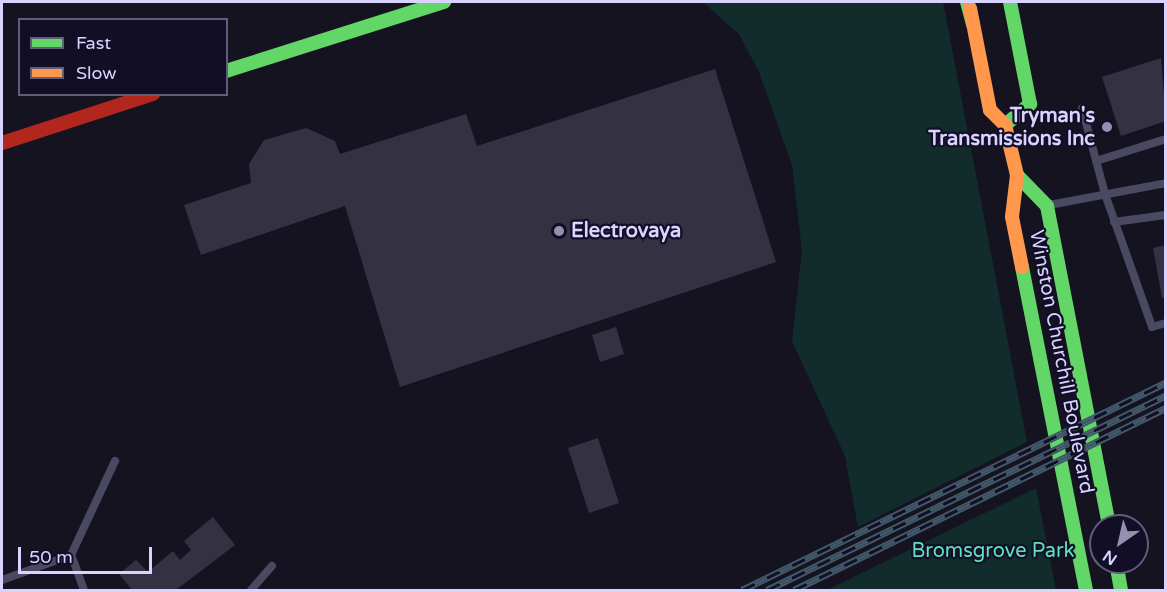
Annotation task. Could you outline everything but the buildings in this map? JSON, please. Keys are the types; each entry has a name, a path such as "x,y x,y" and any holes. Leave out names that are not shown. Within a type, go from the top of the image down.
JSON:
{"main road":[{"path":"228,70 444,2"},
{"name":"Winston Churchill Boulevard","path":"968,2 990,110 1005,125 1017,175 1012,217 1086,591"},
{"path":"1005,125 1030,104 1010,2"},
{"path":"2,143 147,96"},
{"name":"Winston Churchill Boulevard","path":"1017,175 1047,206 1107,514"},
{"path":"1118,574 1121,591"}],"lane":[{"path":"1082,108 1105,194 1152,327 1166,323"},
{"path":"1096,161 1166,139"},
{"path":"1047,206 1166,183"},
{"path":"1114,222 1166,215"},
{"path":"84,591 71,555 115,461"},
{"path":"2,580 71,555"},
{"path":"251,591 272,566"}],"green space":[{"path":"703,2 943,2 1027,442 858,527 845,456 792,341 802,251 792,165 759,72 739,34"},
{"name":"Bromsgrove Park","path":"1036,488 1056,590 827,590"}],"railway":[{"path":"742,590 1166,382"},
{"path":"767,590 1166,395"},
{"path":"794,590 1166,408"}],"traffic: fast":[{"path":"228,70 444,2"},
{"path":"967,2 973,24"},
{"path":"1005,125 1030,104 1010,2"},
{"path":"1017,175 1047,206 1107,514"},
{"path":"1022,267 1086,590"},
{"path":"1118,574 1121,590"}],"traffic: slow":[{"path":"970,8 990,110 1005,125 1017,175 1012,217 1022,267"}],"traffic: jam":[{"path":"2,143 147,96"}],"place":[{"name":"Tryman's Transmissions Inc","path":"1107,127"},
{"name":"Electrovaya","path":"559,231"}]}
